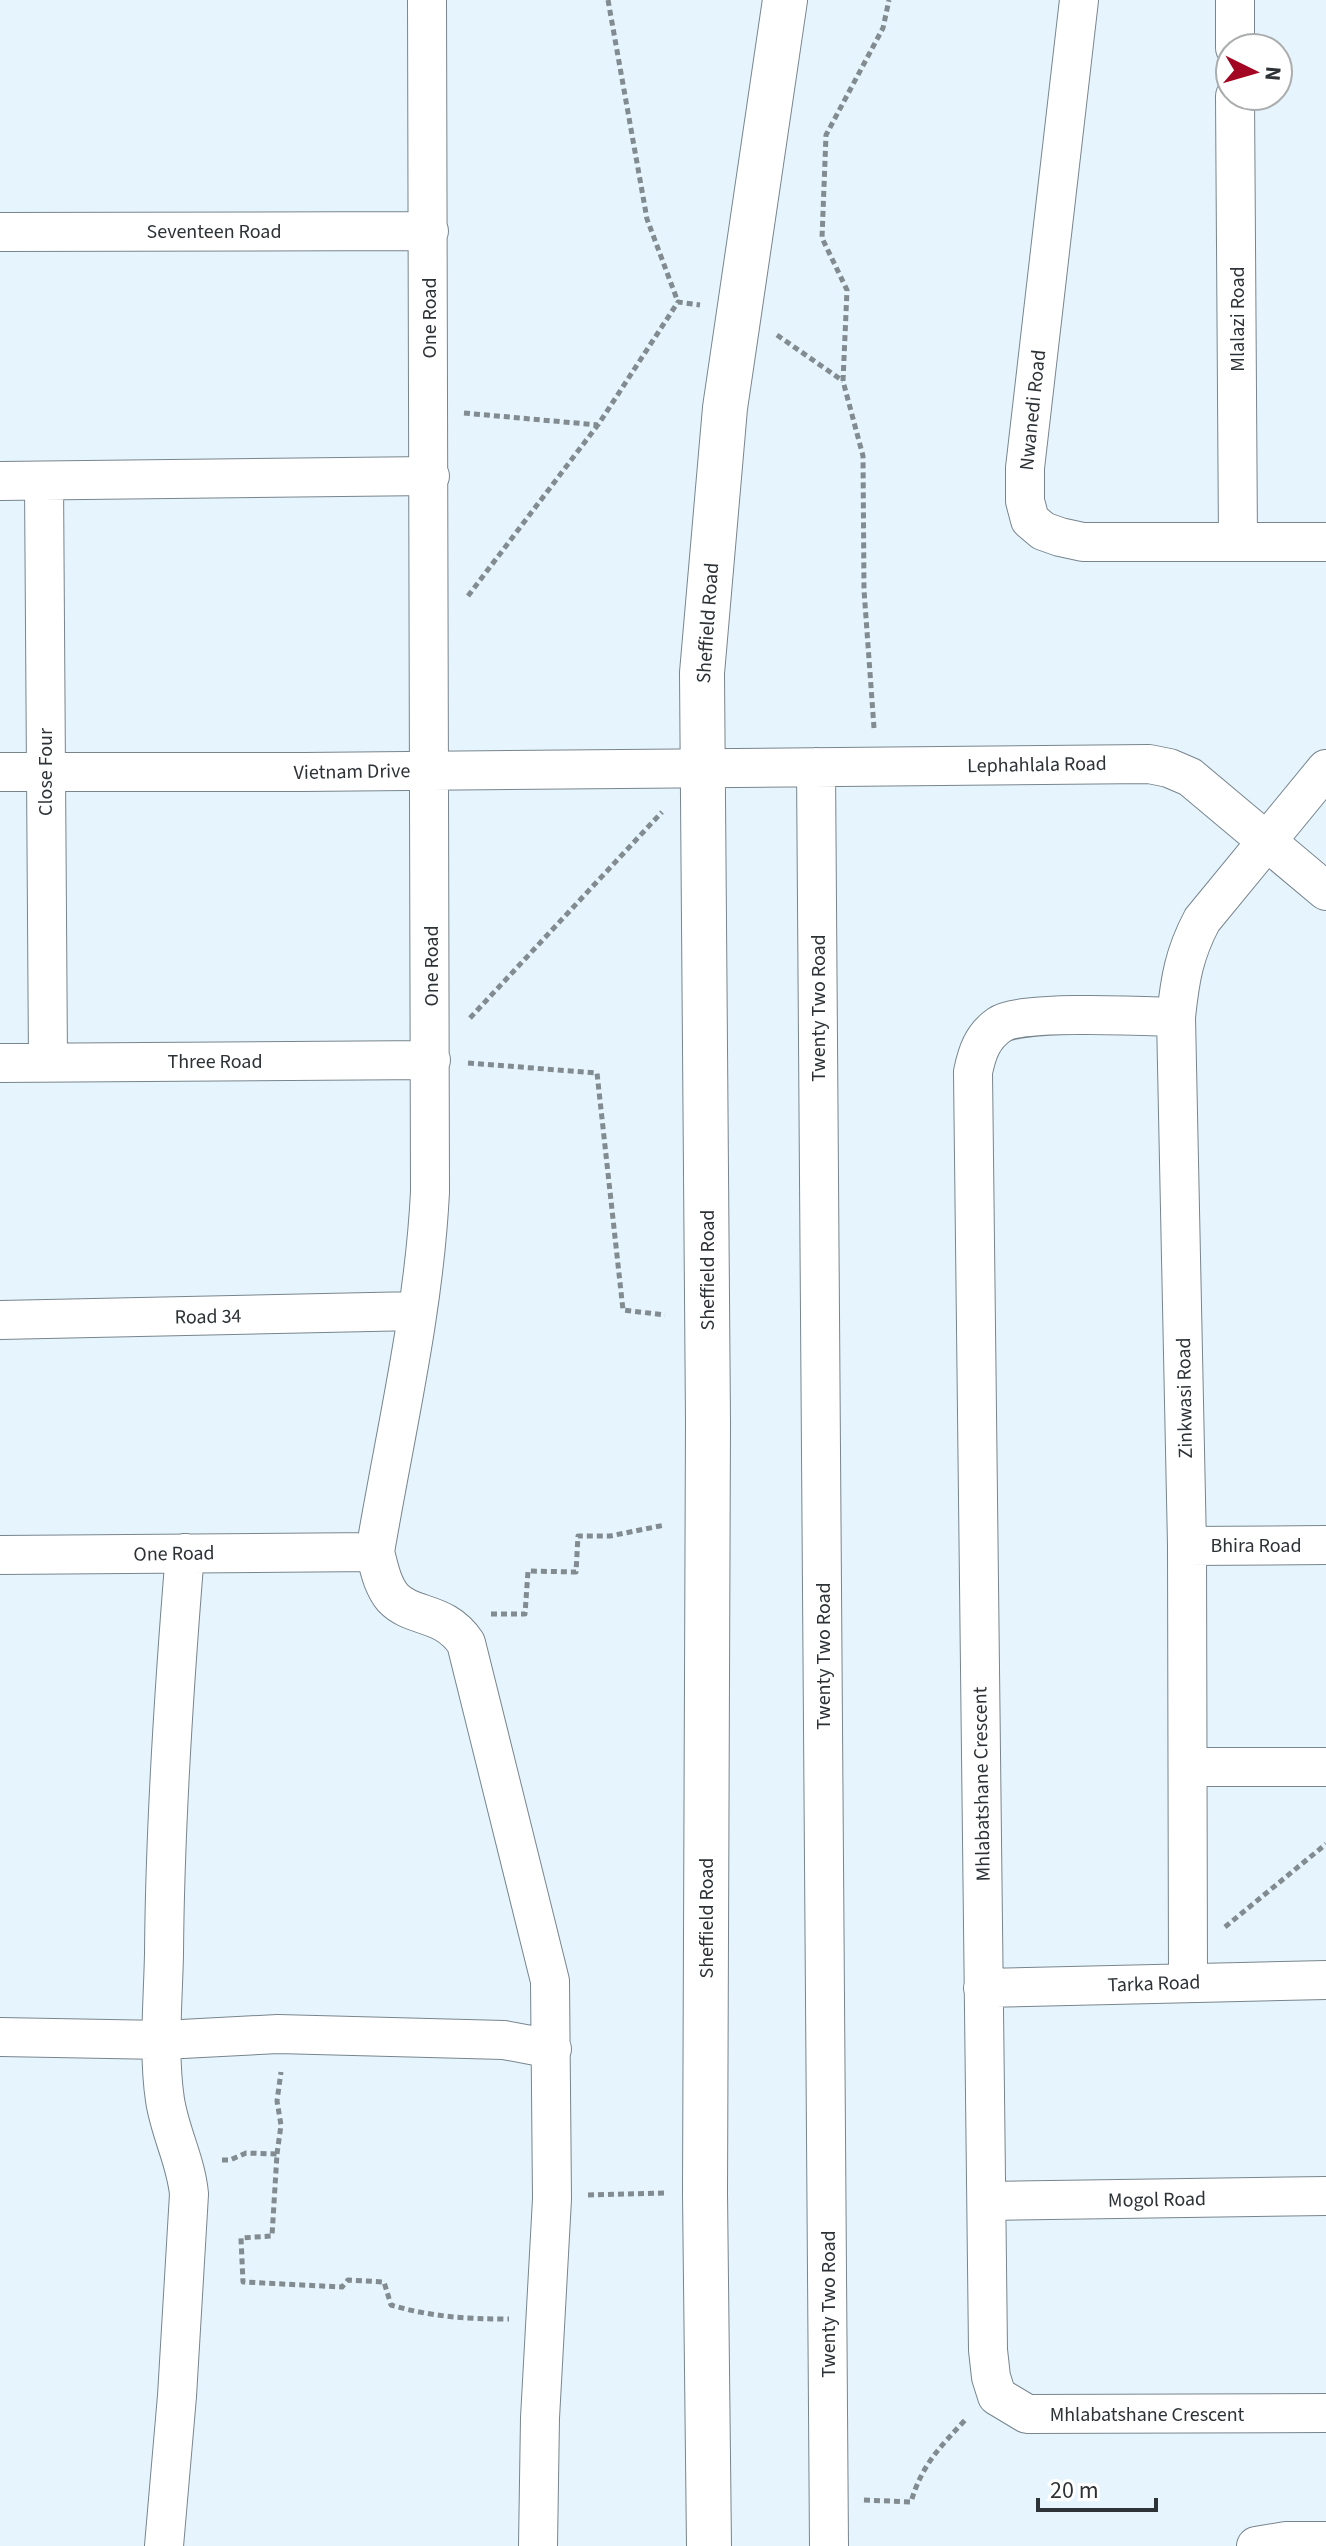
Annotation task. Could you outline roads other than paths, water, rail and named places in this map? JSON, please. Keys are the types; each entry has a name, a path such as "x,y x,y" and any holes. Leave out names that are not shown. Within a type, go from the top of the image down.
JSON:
{"street":[{"name":"One Road","path":"0,1555 375,1552 428,1233 431,770 427,0"},
{"name":"Sheffield Road","path":"709,2546 705,2193 707,1522 702,673 725,408 785,0"},
{"name":"Nwanedi Road","path":"1079,0 1025,468 1025,501 1030,520 1043,531 1083,542 1326,542"},
{"path":"1235,0 1235,32"},
{"name":"Mlalazi Road","path":"1235,112 1238,542"},
{"name":"Seventeen Road","path":"0,232 429,231"},
{"path":"0,481 430,476"},
{"name":"Close Four","path":"44,481 48,1062"},
{"name":"Lephahlala Road","path":"703,768 1118,763 1169,768 1190,777 1326,891"},
{"name":"Twenty Two Road","path":"816,767 829,2546"},
{"name":"Vietnam Drive","path":"0,772 703,768"},
{"name":"Zinkwasi Road","path":"1188,1966 1187,1546 1176,1017 1181,969 1189,944 1202,920 1326,769"},
{"name":"Mhlabatshane Crescent","path":"1176,1017 1019,1018 1001,1023 989,1034 978,1050 973,1072 988,2350 997,2396 1027,2414 1326,2413"},
{"name":"Three Road","path":"0,1063 431,1060"},
{"name":"Road 34","path":"0,1320 417,1311"},
{"name":"Bhira Road","path":"1187,1546 1326,1545"},
{"path":"375,1552 383,1582 394,1599 451,1625 466,1643 550,1981 552,2199 540,2418 538,2546"},
{"path":"164,2546 185,2293 189,2194 183,2159 165,2099 163,2040 168,1778 185,1553"},
{"path":"1188,1767 1326,1767"},
{"name":"Tarka Road","path":"983,1988 1188,1966 1326,1980"},
{"path":"0,2037 163,2040 278,2034 504,2040 552,2049"},
{"name":"Mogol Road","path":"988,2201 1326,2196"},
{"path":"1256,2546 1286,2541 1326,2541"}]}
